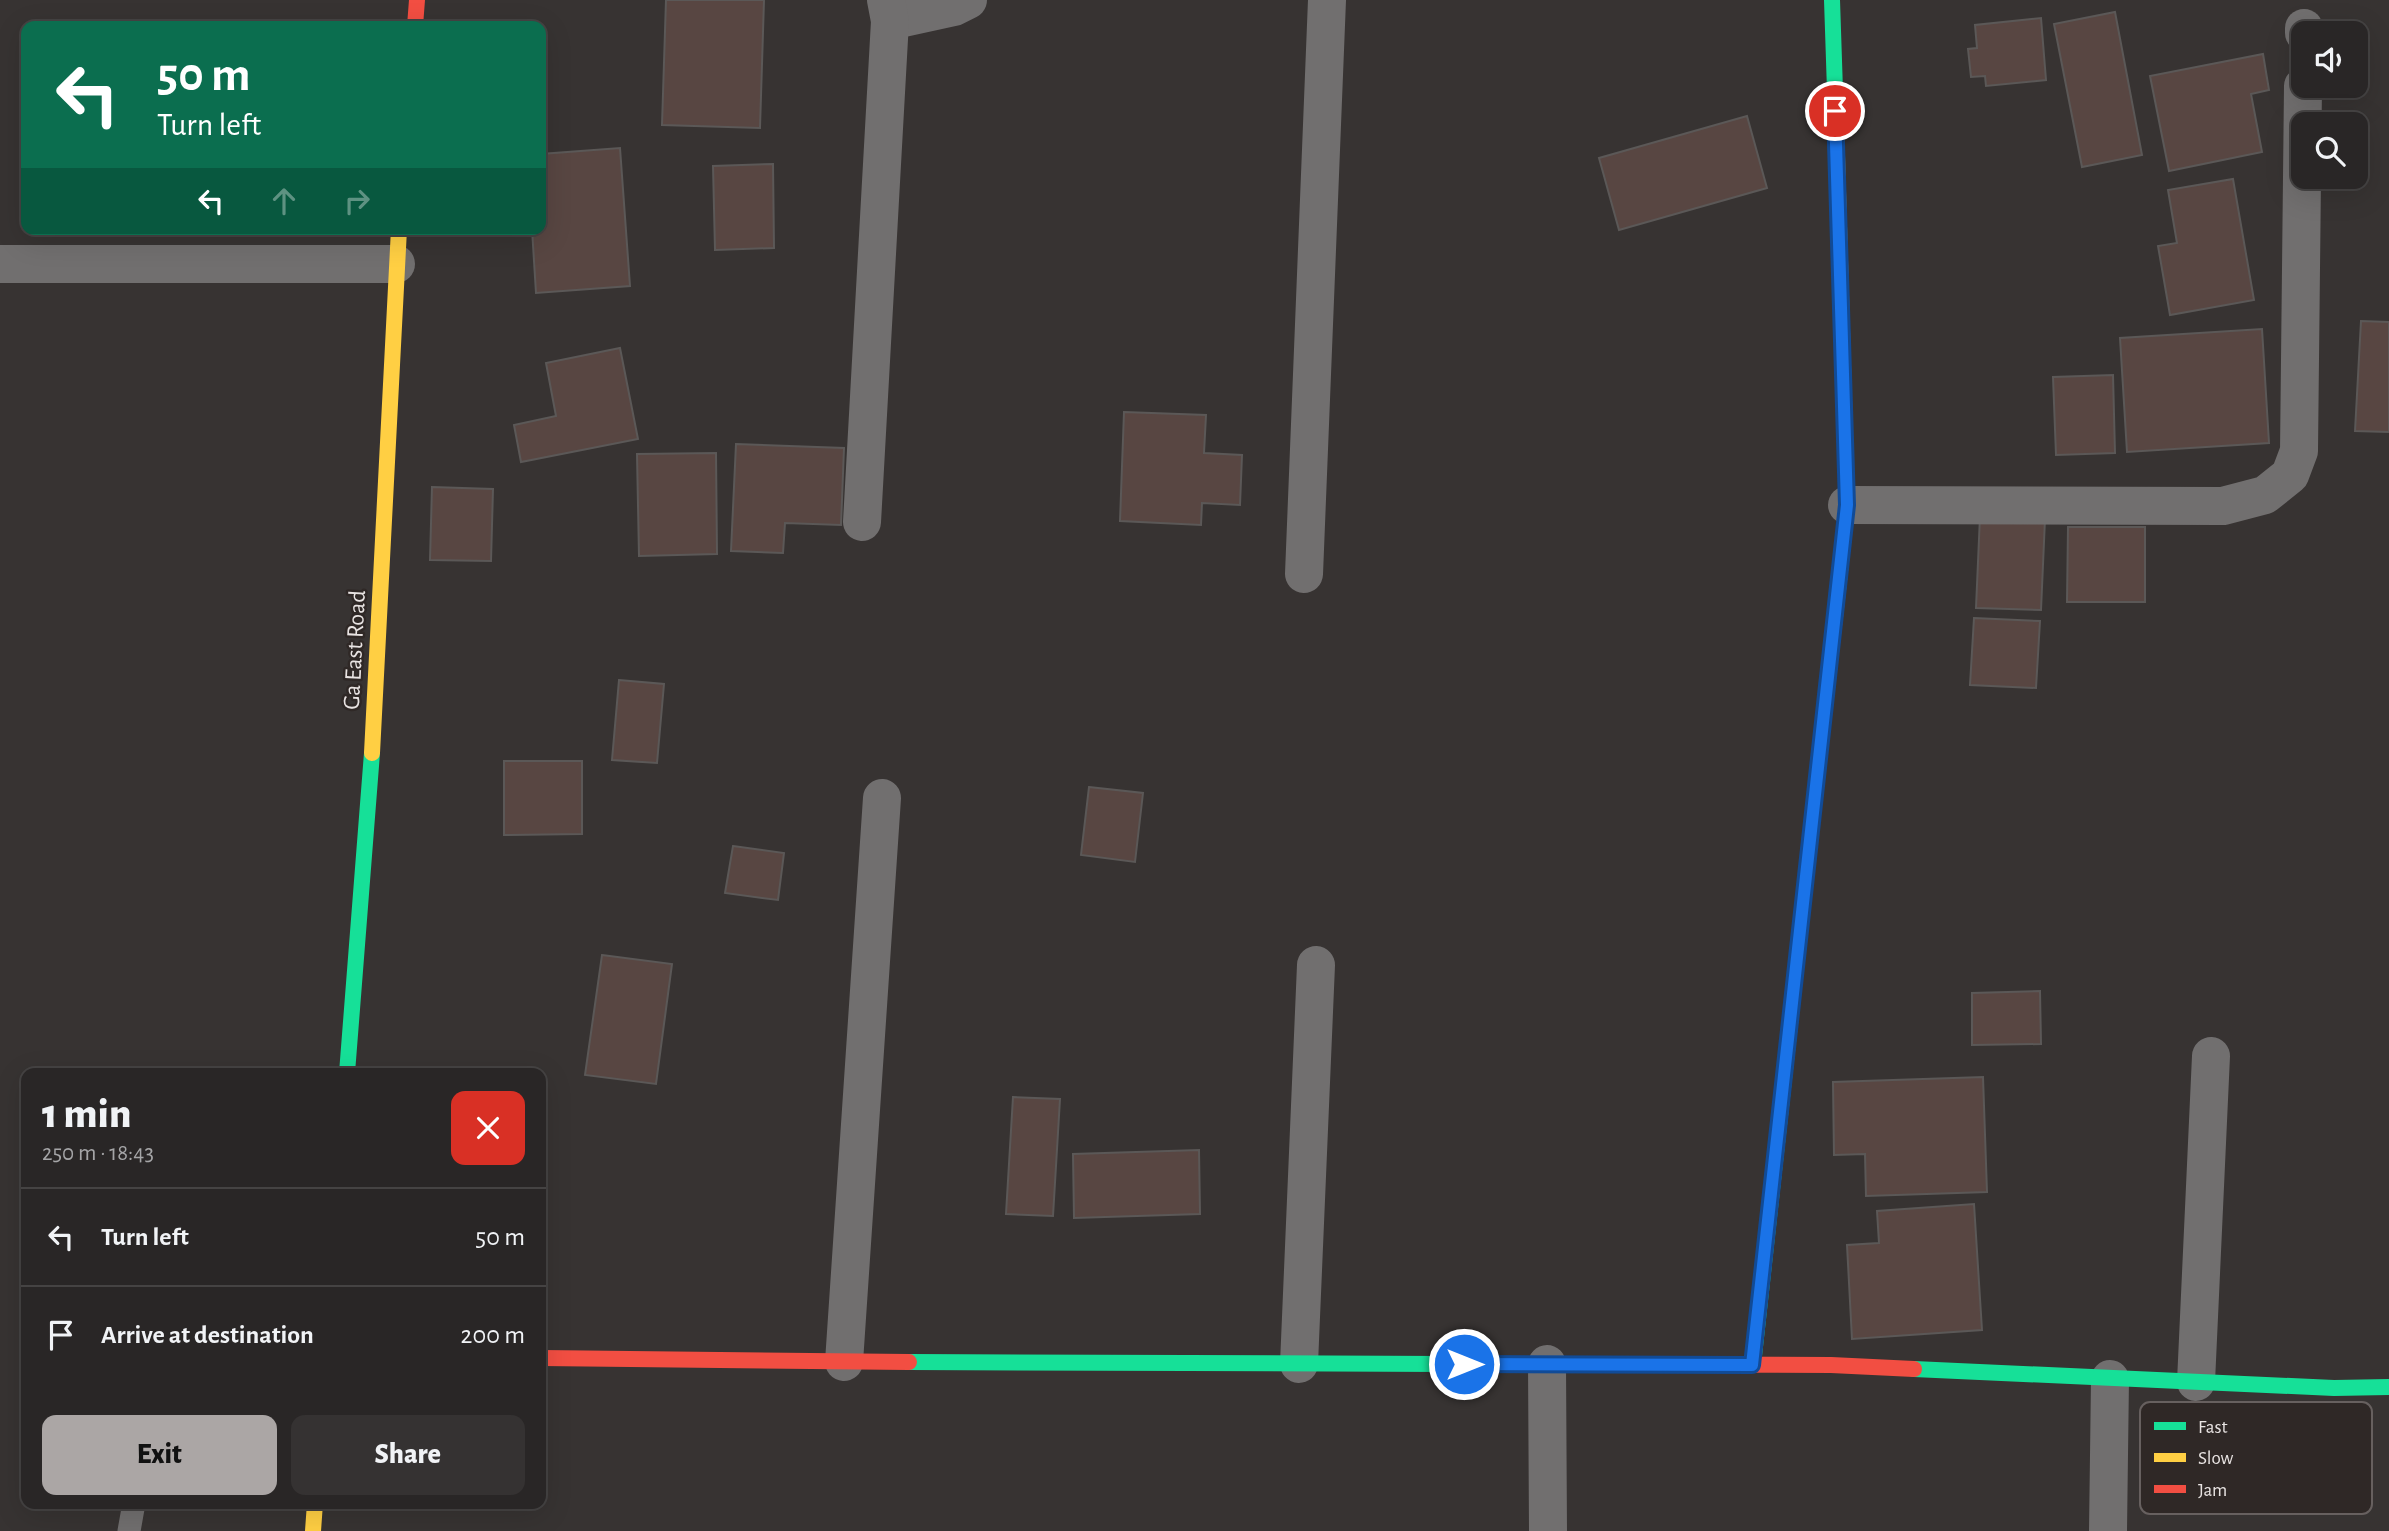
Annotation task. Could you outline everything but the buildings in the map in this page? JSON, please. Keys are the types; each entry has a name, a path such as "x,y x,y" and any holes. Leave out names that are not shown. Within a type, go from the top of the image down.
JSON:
{"street":[{"path":"415,21 417,0"},
{"path":"862,522 888,10 954,7 968,0"},
{"path":"1304,574 1327,0"},
{"path":"1752,1365 1847,505 1832,0"},
{"path":"1847,505 2223,506 2265,495 2290,475 2300,451 2303,98"},
{"path":"0,264 397,247"},
{"name":"Ga East Road","path":"347,1068 376,704 397,247"},
{"path":"844,1362 882,798"},
{"path":"1299,1364 1315,965"},
{"path":"2196,1382 2211,1056"},
{"path":"546,1358 844,1362 1831,1365 2334,1388 2389,1387"},
{"path":"1547,1364 1548,1531"},
{"path":"2108,1531 2110,1379"},
{"path":"313,1531 315,1509"}],"lane":[{"path":"130,1531 133,1509"}],"traffic: fast":[{"path":"1832,0 1836,121"},
{"path":"347,1068 372,753"},
{"path":"1753,1365 1810,839"},
{"path":"909,1362 1445,1364"},
{"path":"1914,1369 2334,1388 2389,1387"}],"traffic: slow":[{"path":"1836,121 1847,505 1838,590"},
{"path":"372,753 399,235"},
{"path":"313,1531 315,1509"}],"traffic: jam":[{"path":"415,21 417,0"},
{"path":"1810,839 1838,590"},
{"path":"546,1358 909,1362"},
{"path":"1445,1364 1831,1365 1914,1369"}],"route":[{"path":"1464,1364 1752,1365 1847,505 1835,111"}]}
